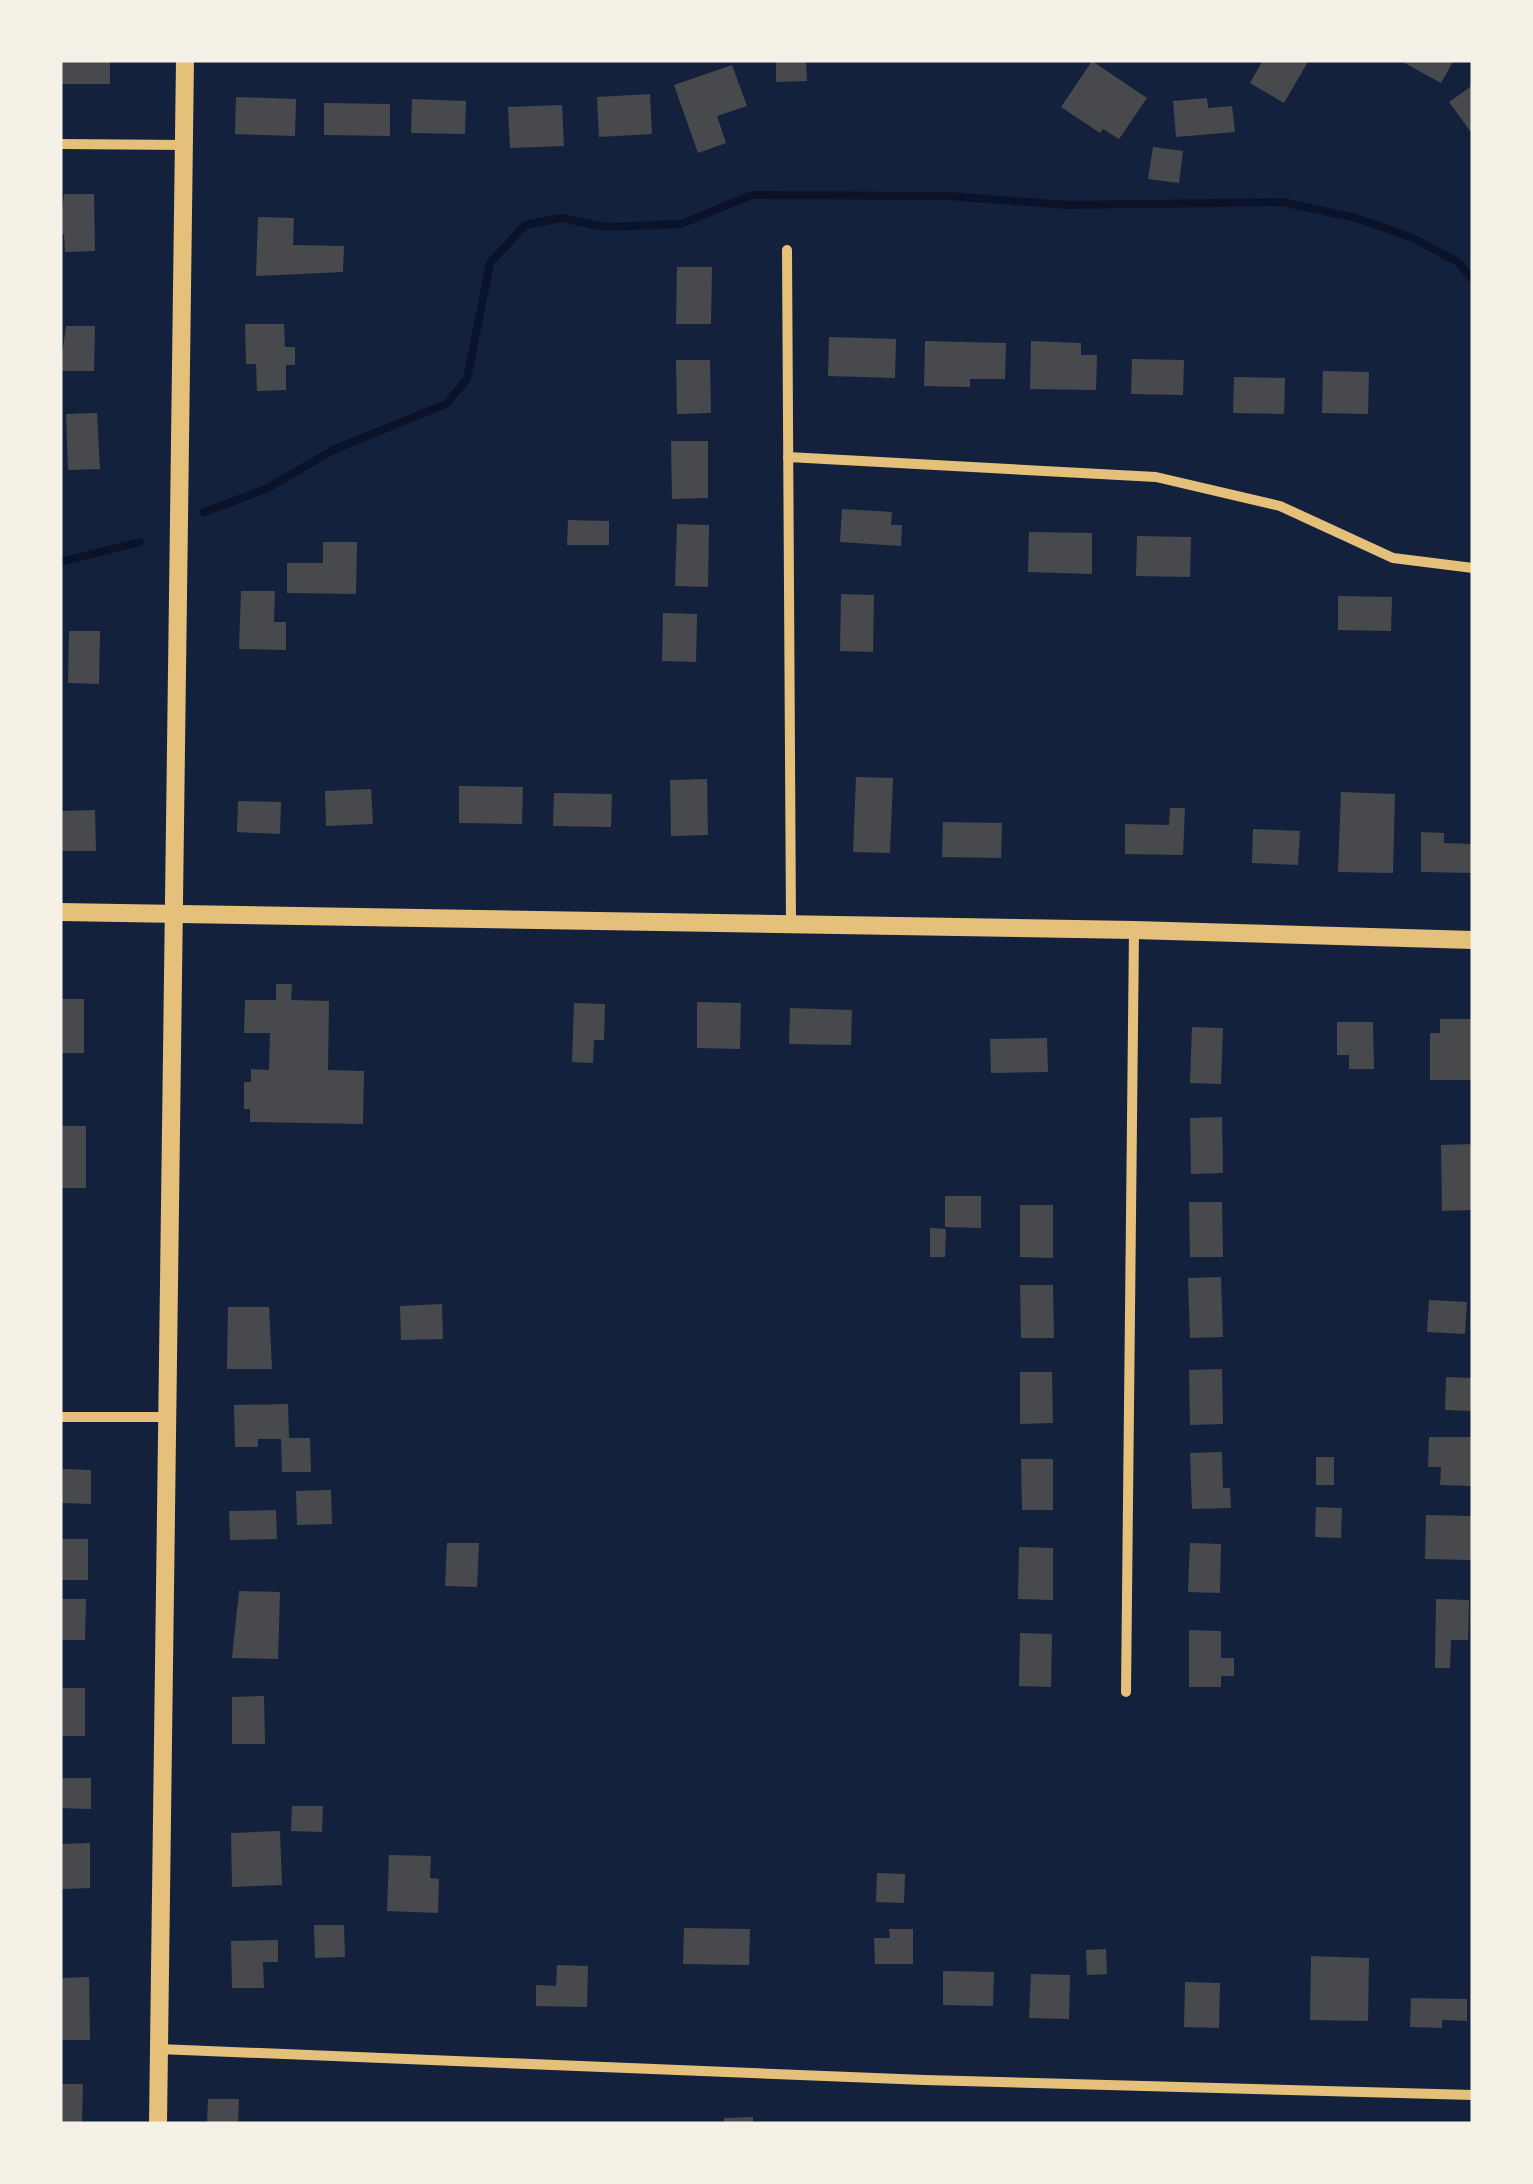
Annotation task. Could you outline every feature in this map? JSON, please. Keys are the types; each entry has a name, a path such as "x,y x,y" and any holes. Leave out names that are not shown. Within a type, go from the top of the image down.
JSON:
{"street":[{"path":"158,2124 164,1417 185,60"},
{"path":"60,144 184,145"},
{"path":"787,250 790,926"},
{"path":"788,457 1156,477 1280,506 1394,558 1473,568"},
{"path":"60,912 1134,930 1473,940"},
{"path":"1126,1692 1134,930"},
{"path":"60,1417 164,1417"},
{"path":"159,2049 925,2080 1473,2096"}],"building":[{"path":"60,60 110,60 110,84 60,84"},
{"path":"776,60 806,60 807,81 776,82"},
{"path":"1263,60 1309,60 1284,103 1250,83"},
{"path":"1399,60 1454,60 1441,83"},
{"path":"1092,61 1147,98 1119,139 1103,129 1100,133 1061,107"},
{"path":"732,65 747,106 717,116 726,143 698,153 674,85"},
{"path":"1473,85 1473,135 1449,102"},
{"path":"650,94 652,134 599,137 597,97"},
{"path":"236,97 296,99 295,136 235,134"},
{"path":"1207,98 1208,108 1232,106 1235,132 1176,137 1173,101"},
{"path":"412,99 466,101 465,134 411,133"},
{"path":"324,103 390,104 390,136 324,135"},
{"path":"562,105 564,146 510,148 508,107"},
{"path":"1153,147 1183,151 1179,183 1148,179"},
{"path":"64,194 94,194 95,251 65,252 64,234 60,234"},
{"path":"258,217 294,218 293,245 344,246 343,272 256,276"},
{"path":"677,267 712,267 711,324 676,324"},
{"path":"245,324 284,324 285,347 295,347 295,365 286,365 286,390 257,391 256,364 246,364"},
{"path":"66,326 95,326 94,371 60,371"},
{"path":"829,337 896,339 895,378 828,376"},
{"path":"925,341 1006,343 1005,379 970,379 970,387 924,386"},
{"path":"1031,341 1081,343 1081,355 1097,355 1096,390 1030,389"},
{"path":"1132,359 1184,360 1183,395 1131,394"},
{"path":"676,360 710,360 711,413 677,414"},
{"path":"1323,371 1369,372 1368,414 1322,413"},
{"path":"1234,377 1285,378 1284,414 1233,413"},
{"path":"97,413 100,469 68,470 66,414"},
{"path":"671,441 708,441 708,498 672,499"},
{"path":"842,509 892,512 891,525 902,525 901,546 840,542"},
{"path":"568,520 609,521 609,545 567,545"},
{"path":"677,524 709,525 708,587 675,586"},
{"path":"1029,532 1092,533 1092,574 1028,572"},
{"path":"1137,536 1191,537 1190,577 1136,576"},
{"path":"323,542 357,542 356,594 287,593 287,563 323,563"},
{"path":"241,591 275,591 274,622 286,622 286,650 239,649"},
{"path":"841,594 874,595 873,652 840,651"},
{"path":"1338,596 1392,597 1391,631 1338,630"},
{"path":"663,613 697,614 696,662 662,661"},
{"path":"69,631 100,631 99,684 68,683"},
{"path":"856,777 893,778 890,853 853,852"},
{"path":"707,779 708,835 671,836 670,780"},
{"path":"459,786 523,787 522,824 459,823"},
{"path":"371,789 373,824 326,826 325,791"},
{"path":"1341,792 1395,794 1393,873 1338,872"},
{"path":"554,793 612,794 611,827 553,826"},
{"path":"238,801 281,802 280,834 237,832"},
{"path":"1170,808 1185,808 1183,855 1125,854 1125,824 1169,825"},
{"path":"95,810 96,851 60,851 60,811"},
{"path":"943,822 1002,823 1001,858 942,857"},
{"path":"1253,829 1300,831 1298,865 1252,863"},
{"path":"1421,832 1444,833 1444,843 1473,844 1473,873 1421,872"},
{"path":"276,984 292,984 291,1000 329,1001 328,1070 364,1071 363,1124 250,1122 250,1109 244,1109 244,1082 251,1082 251,1069 269,1070 270,1033 244,1033 245,1000 276,1000"},
{"path":"60,999 84,999 84,1053 60,1053"},
{"path":"697,1002 741,1003 740,1049 697,1048"},
{"path":"574,1003 605,1004 604,1040 594,1040 593,1063 572,1062"},
{"path":"790,1008 852,1010 851,1045 789,1044"},
{"path":"1440,1019 1473,1019 1473,1080 1430,1080 1430,1033 1440,1033"},
{"path":"1337,1022 1373,1022 1374,1069 1349,1069 1349,1055 1337,1055"},
{"path":"1192,1027 1223,1028 1221,1084 1190,1083"},
{"path":"1047,1038 1048,1072 991,1073 990,1039"},
{"path":"1222,1117 1223,1173 1191,1174 1190,1118"},
{"path":"60,1126 86,1126 86,1188 60,1188"},
{"path":"1473,1144 1473,1210 1442,1211 1441,1145"},
{"path":"945,1196 981,1196 981,1228 945,1227"},
{"path":"1189,1202 1222,1202 1223,1257 1190,1257"},
{"path":"1020,1205 1053,1205 1053,1258 1020,1257"},
{"path":"930,1228 946,1229 945,1257 930,1257"},
{"path":"1221,1277 1223,1337 1190,1338 1188,1278"},
{"path":"1020,1285 1053,1285 1054,1338 1021,1338"},
{"path":"1429,1300 1467,1302 1465,1334 1427,1332"},
{"path":"442,1304 443,1339 401,1340 400,1306"},
{"path":"228,1307 269,1307 272,1369 227,1369"},
{"path":"1222,1369 1223,1424 1190,1425 1189,1370"},
{"path":"1020,1372 1052,1372 1053,1423 1020,1424"},
{"path":"1446,1377 1473,1378 1473,1411 1445,1410"},
{"path":"288,1404 289,1438 310,1438 311,1472 282,1472 281,1439 258,1439 258,1447 235,1447 234,1405"},
{"path":"1429,1437 1473,1437 1473,1486 1440,1485 1441,1467 1428,1467"},
{"path":"1222,1452 1223,1488 1230,1488 1231,1508 1192,1509 1190,1453"},
{"path":"1316,1457 1334,1457 1334,1485 1316,1485"},
{"path":"1021,1459 1053,1459 1053,1510 1022,1510"},
{"path":"63,1469 91,1470 91,1504 60,1503"},
{"path":"331,1490 332,1524 297,1525 296,1491"},
{"path":"1316,1507 1342,1508 1341,1538 1315,1537"},
{"path":"276,1510 277,1539 230,1540 229,1511"},
{"path":"1426,1515 1472,1516 1471,1560 1425,1559"},
{"path":"60,1539 88,1539 88,1580 60,1580"},
{"path":"447,1543 479,1543 477,1587 445,1586"},
{"path":"1190,1543 1221,1544 1220,1593 1188,1592"},
{"path":"1019,1547 1053,1548 1053,1600 1018,1599"},
{"path":"239,1591 280,1592 278,1659 232,1658"},
{"path":"60,1599 86,1599 85,1640 60,1640"},
{"path":"1436,1599 1469,1600 1468,1640 1451,1640 1450,1668 1435,1668"},
{"path":"1189,1630 1221,1631 1221,1658 1234,1658 1234,1676 1221,1676 1221,1687 1189,1687"},
{"path":"1020,1633 1052,1634 1051,1687 1019,1686"},
{"path":"60,1688 85,1688 85,1736 60,1736"},
{"path":"264,1696 265,1744 232,1744 232,1697"},
{"path":"60,1778 91,1778 91,1809 60,1808"},
{"path":"292,1806 323,1806 322,1832 291,1831"},
{"path":"280,1831 282,1885 232,1887 231,1833"},
{"path":"90,1843 90,1888 62,1889 61,1844"},
{"path":"389,1855 431,1856 430,1878 439,1879 438,1913 387,1911"},
{"path":"877,1873 905,1874 904,1903 876,1902"},
{"path":"314,1925 344,1925 345,1957 315,1958"},
{"path":"684,1928 750,1929 749,1965 683,1964"},
{"path":"889,1929 913,1929 913,1964 875,1964 874,1938 890,1938"},
{"path":"278,1940 278,1962 263,1962 264,1988 232,1988 231,1941"},
{"path":"1106,1949 1107,1974 1087,1975 1086,1950"},
{"path":"1311,1956 1369,1958 1368,2021 1310,2020"},
{"path":"557,1965 588,1966 587,2007 536,2006 536,1985 556,1986"},
{"path":"943,1971 994,1972 993,2006 943,2005"},
{"path":"1031,1974 1070,1975 1069,2019 1029,2018"},
{"path":"89,1977 90,2040 60,2040 60,1978"},
{"path":"1185,1982 1220,1983 1219,2028 1184,2027"},
{"path":"1411,1998 1467,1999 1467,2021 1442,2020 1442,2028 1410,2027"},
{"path":"60,2084 83,2084 82,2124 60,2124"},
{"path":"208,2099 239,2099 238,2124 207,2124"},
{"path":"753,2117 753,2124 724,2124 724,2118"}],"waterway":[{"path":"204,512 266,489 335,449 446,404 467,379 490,263 525,225 561,218 605,227 681,224 752,195 949,196 1068,205 1282,202 1356,218 1413,238 1458,262 1473,280"},
{"path":"60,562 140,542"}]}
